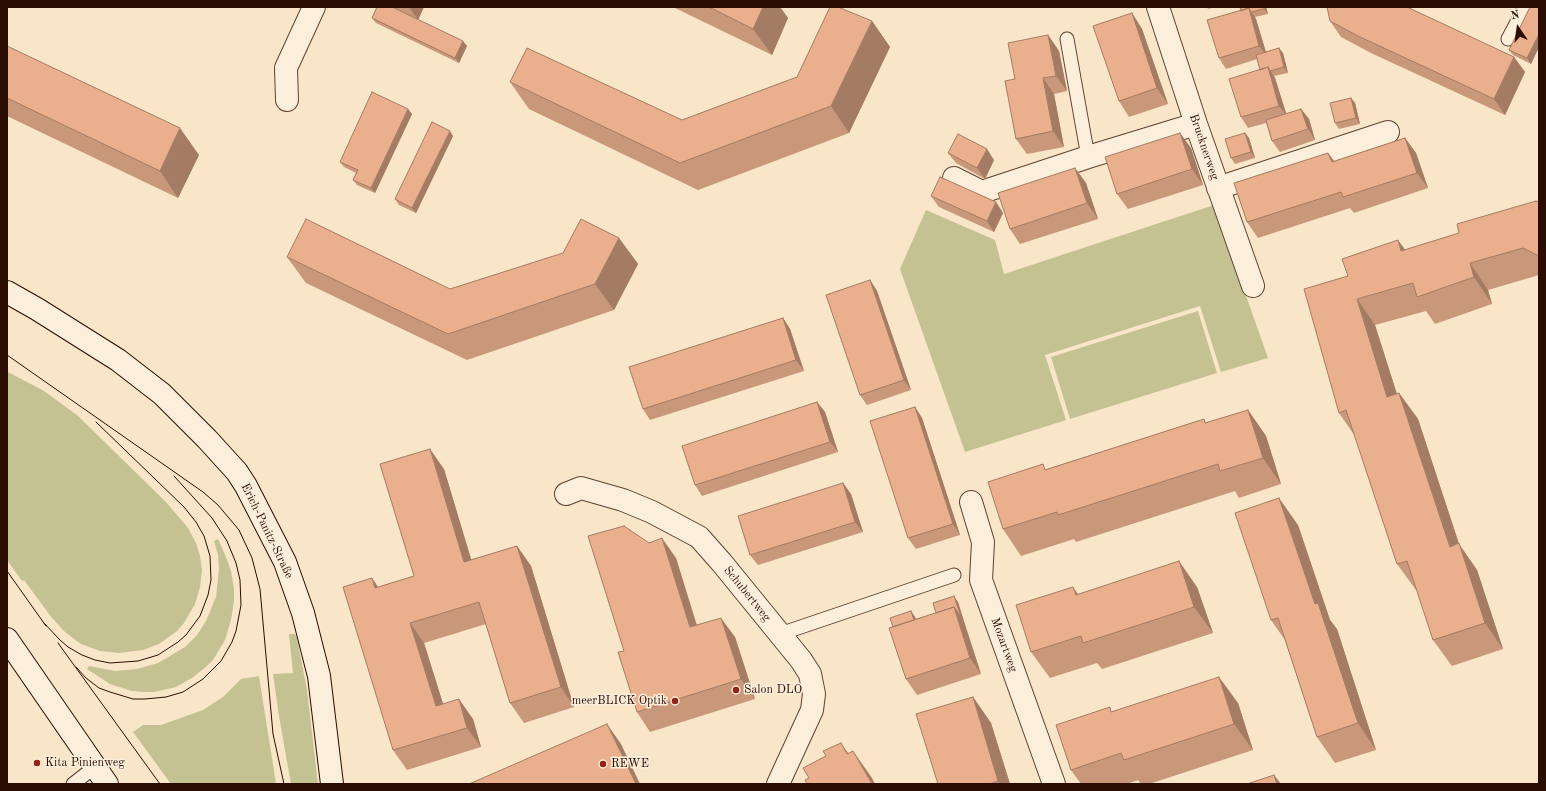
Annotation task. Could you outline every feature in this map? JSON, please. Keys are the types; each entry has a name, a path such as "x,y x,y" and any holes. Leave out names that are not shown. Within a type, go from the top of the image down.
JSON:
{"street":[{"path":"287,100 286,68 314,7"},
{"name":"Brucknerweg","path":"1158,7 1196,124 1253,286"},
{"path":"954,178 982,192 1088,157 1196,124"},
{"path":"1218,188 1388,132"},
{"name":"Erich-Panitz-Straße","path":"7,292 118,360 162,394 237,472 246,486 285,562 303,613 319,676 332,784"},
{"name":"Schubertweg","path":"566,494 581,488 623,500 652,512 699,537 801,660 810,674 814,694 812,710 778,784"},
{"name":"Mozartweg","path":"971,502 983,542 981,580 1054,784"},
{"path":"7,639 102,775"}],"lane":[{"path":"1508,39 1525,7"},
{"path":"1067,39 1088,157"},
{"path":"780,634 954,575"},
{"path":"73,784 102,775"}],"shaded area":[{"path":"1214,205 1268,358 1221,372 1200,306 1045,355 1066,420 965,452 900,269 926,210 995,240 1004,274"},
{"path":"1198,311 1217,373 1070,419 1051,357"},
{"path":"8,372 44,391 77,415 166,502 188,528 196,543 200,556 202,570 200,587 195,604 184,623 177,631 159,644 143,650 119,653 100,651 81,644 65,632 52,618 7,560"},
{"path":"218,539 231,571 234,601 231,620 225,640 213,660 207,666 192,678 176,687 154,692 132,691 110,684 87,669 89,666 115,671 137,669 158,663 185,647 197,635 206,621 216,597 219,569 218,555 214,541"},
{"path":"289,634 295,634 297,638 307,690 318,784 291,784 273,674 293,673"},
{"path":"259,676 276,784 171,784 133,732 143,725 161,725 203,710 223,697 241,679"}],"building":[{"path":"377,7 392,7 463,41 455,58 372,18"},
{"path":"709,7 763,7 753,29"},
{"path":"830,7 838,7 872,21 831,106 680,163 510,82 527,48 682,120 797,77"},
{"path":"1240,7 1264,7 1264,9 1251,12 1249,8 1241,11"},
{"path":"1327,7 1407,7 1514,57 1494,99 1360,37 1330,21"},
{"path":"1530,7 1539,7 1539,34 1527,58 1509,50"},
{"path":"1249,8 1259,46 1219,58 1207,20"},
{"path":"1132,13 1157,88 1119,101 1093,26"},
{"path":"1048,35 1056,76 1043,78 1053,131 1016,139 1005,81 1015,79 1008,43"},
{"path":"7,46 180,128 160,171 7,98"},
{"path":"1279,48 1284,67 1270,71 1268,67 1260,70 1256,55"},
{"path":"1268,67 1279,106 1241,117 1229,79"},
{"path":"372,92 408,109 371,188 353,180 358,170 340,162"},
{"path":"1351,98 1356,118 1335,123 1330,103"},
{"path":"1301,109 1308,129 1272,141 1266,120"},
{"path":"432,122 450,131 412,208 395,199"},
{"path":"1180,133 1192,169 1117,194 1105,157"},
{"path":"1245,133 1251,152 1231,158 1225,139"},
{"path":"958,134 987,149 977,168 948,153"},
{"path":"1405,138 1417,173 1343,197 1341,192 1247,222 1234,183 1328,153 1332,162"},
{"path":"1075,168 1087,203 1010,229 998,193"},
{"path":"940,177 996,202 987,221 931,196"},
{"path":"1536,201 1539,202 1539,256 1523,248 1470,263 1474,277 1417,297 1413,283 1357,299 1387,397 1399,393 1450,547 1459,543 1485,623 1433,640 1407,561 1397,564 1346,410 1339,413 1304,289 1348,276 1342,259 1398,240 1401,251 1459,233 1457,224"},
{"path":"306,219 450,289 563,253 581,219 619,238 595,284 448,334 287,257"},
{"path":"870,280 904,380 860,395 826,295"},
{"path":"783,318 796,360 643,409 629,367"},
{"path":"817,402 830,442 695,485 682,446"},
{"path":"915,407 953,524 908,538 870,421"},
{"path":"1248,410 1263,458 1220,471 1218,464 1058,515 1057,512 1003,529 988,482 1043,464 1045,470 1204,419 1205,423"},
{"path":"430,449 464,562 517,546 561,687 510,703 479,602 410,623 436,706 459,699 467,728 393,750 343,587 372,578 375,588 414,576 380,464"},
{"path":"843,483 855,522 750,555 738,516"},
{"path":"1279,498 1315,604 1318,603 1358,723 1317,737 1278,618 1271,620 1235,513"},
{"path":"624,526 649,543 662,538 690,627 721,618 741,679 637,712 618,652 624,651 588,536"},
{"path":"1179,561 1194,607 1083,643 1081,636 1031,652 1016,605 1073,587 1076,595"},
{"path":"954,596 961,617 954,607 936,613 933,603"},
{"path":"954,607 970,658 906,679 889,628"},
{"path":"911,611 914,620 893,627 890,618"},
{"path":"1219,677 1234,724 1124,760 1121,753 1071,770 1056,725 1110,707 1111,712"},
{"path":"973,697 998,781 990,784 938,784 916,714"},
{"path":"607,724 636,784 469,784"},
{"path":"841,743 847,754 853,751 872,784 807,784 805,780 809,778 803,768 826,756 823,751"},
{"path":"1274,775 1277,784 1247,784"}],"tram line":[{"path":"7,355 203,492 218,505 239,530 252,558 260,589 273,734 284,784"},
{"path":"43,622 68,647 82,655 95,660 110,663 138,661 158,655 186,635 200,616 208,595 211,580 210,556 204,536 196,522 184,507 96,422"},
{"path":"76,667 86,678 99,688 110,692 133,699 166,697 183,692 203,679 221,661 232,642 236,631 241,605 240,580 236,563 227,541 212,518 174,476"},
{"path":"7,571 46,626"},
{"path":"58,643 160,784"}],"place":[{"name":"Salon DLO","path":"736,690"},
{"name":"meerBLICK Optik","path":"675,701"},
{"name":"Kita Pinienweg","path":"37,763"},
{"name":"REWE","path":"603,764"}]}
